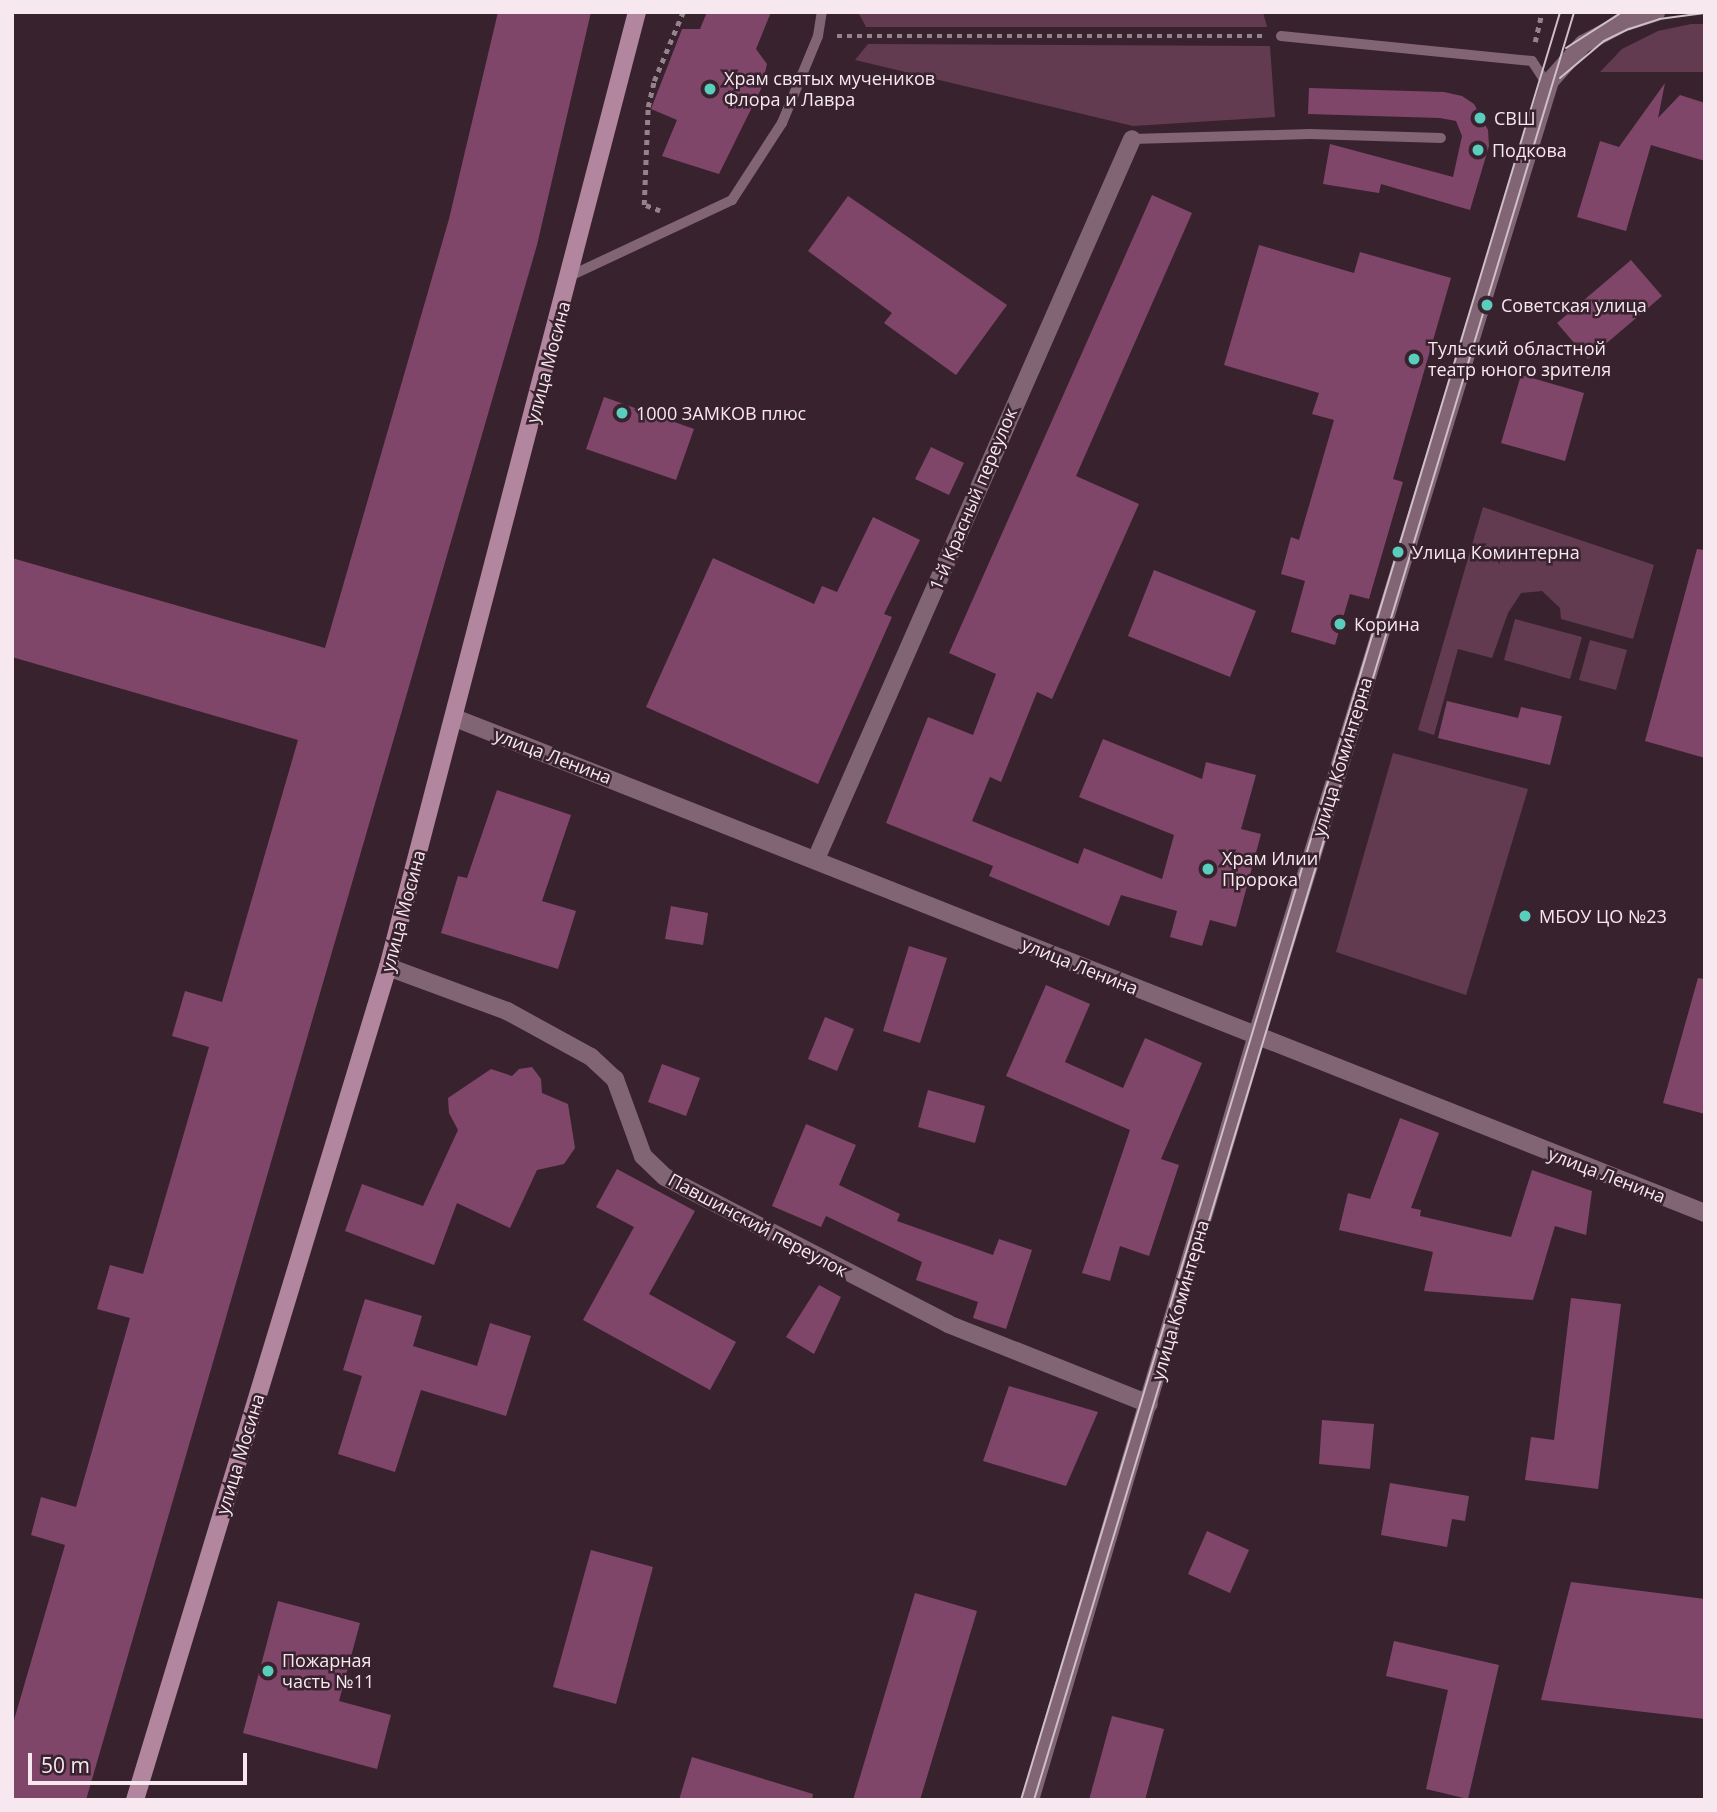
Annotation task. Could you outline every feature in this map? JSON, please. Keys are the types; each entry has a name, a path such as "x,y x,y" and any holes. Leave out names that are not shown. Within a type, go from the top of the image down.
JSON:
{"main road":[{"name":"улица Мосина","path":"135,1800 388,967 637,12"}],"street":[{"name":"улица Коминтерна","path":"1030,1800 1256,1038 1547,80 1583,44 1623,23 1656,12"},
{"name":"1-й Красный переулок","path":"816,859 1132,139"},
{"name":"улица Ленина","path":"455,718 816,859 1256,1038 1705,1213"},
{"name":"Павшинский переулок","path":"388,967 507,1011 590,1056 615,1079 643,1156 665,1177 948,1324 1149,1404"}],"lane":[{"path":"570,276 644,238 690,223 732,200 782,123 818,36 821,12"},
{"path":"1281,36 1532,61 1547,80"},
{"path":"1132,139 1310,134 1441,138"}],"path":[{"path":"683,12 654,81 648,107 644,205 690,223"},
{"path":"1532,61 1542,12"},
{"path":"818,36 1281,36"}],"shaded area":[{"path":"858,12 1263,12 1267,27 866,27"},
{"path":"1705,24 1705,72 1600,72 1622,49 1658,31"},
{"path":"868,44 1270,46 1275,117 1133,126 855,60"},
{"path":"1483,507 1654,565 1633,639 1561,619 1560,608 1542,591 1521,593 1508,613 1492,658 1458,649 1434,735 1418,730"},
{"path":"1515,619 1582,637 1570,679 1504,660"},
{"path":"1590,640 1627,650 1616,690 1579,680"},
{"path":"1393,753 1528,789 1466,995 1336,952"}],"building":[{"path":"498,12 591,12 537,245 86,1800 12,1800 12,1727 65,1545 31,1535 41,1497 76,1507 130,1318 97,1309 110,1265 143,1274 209,1047 172,1036 185,991 222,1002 298,740 12,657 12,558 325,648 449,219"},
{"name":"Храм святых мучеников Флора и Лавра","path":"707,12 771,12 756,49 767,64 761,89 719,174 662,156 677,120 651,109 682,29 700,29"},
{"path":"1665,83 1658,118 1680,95 1705,103 1705,161 1651,145 1626,231 1577,217 1600,141 1619,147"},
{"path":"1309,88 1444,92 1462,96 1474,104 1488,130 1489,146 1470,210 1381,184 1379,193 1323,184 1330,144 1453,177 1462,136 1456,121 1440,118 1308,114"},
{"path":"1152,195 1192,213 1076,476 1139,504 1052,699 1037,692 1001,782 990,777 972,821 1078,864 1084,848 1162,879 1174,835 1079,797 1103,739 1202,779 1206,762 1256,775 1241,829 1261,834 1236,927 1210,920 1202,946 1170,937 1177,911 1121,895 1109,926 989,876 993,866 886,823 928,717 973,735 996,674 949,653"},
{"path":"848,196 1007,305 956,375 884,323 892,313 808,251"},
{"path":"1259,245 1354,273 1360,252 1451,278 1393,479 1403,482 1369,599 1350,594 1335,645 1291,632 1305,581 1281,574 1291,537 1299,540 1334,420 1312,414 1319,393 1224,365"},
{"path":"1631,260 1662,296 1588,359 1557,323"},
{"path":"1521,375 1584,393 1565,461 1501,443"},
{"path":"604,397 694,429 676,480 586,449"},
{"path":"931,447 964,463 949,495 915,479"},
{"path":"873,517 920,540 884,614 892,617 818,784 646,707 713,558 814,604 822,586 837,592"},
{"path":"1697,549 1705,550 1705,758 1645,741"},
{"path":"1154,570 1256,611 1230,677 1128,636"},
{"path":"1447,701 1518,718 1521,707 1562,716 1550,765 1438,738"},
{"path":"497,790 571,815 542,901 576,911 558,969 441,933 458,876 467,878"},
{"path":"671,906 708,913 703,945 665,939"},
{"path":"909,946 947,958 920,1043 883,1031"},
{"path":"1698,978 1705,979 1705,1114 1663,1103"},
{"path":"1046,985 1090,1004 1065,1062 1123,1088 1145,1038 1202,1063 1161,1159 1179,1165 1149,1256 1120,1246 1110,1281 1082,1273 1130,1130 1006,1076"},
{"path":"825,1017 854,1029 837,1071 808,1059"},
{"path":"662,1064 700,1078 686,1116 648,1102"},
{"path":"532,1067 541,1079 542,1093 568,1104 575,1148 564,1164 537,1170 510,1228 457,1203 434,1265 345,1231 362,1184 423,1206 458,1130 449,1113 448,1098 491,1069 512,1076 519,1069"},
{"path":"928,1090 985,1106 975,1143 918,1127"},
{"path":"1400,1118 1439,1133 1411,1208 1421,1210 1420,1216 1511,1237 1532,1170 1592,1191 1586,1235 1555,1226 1533,1300 1424,1291 1433,1252 1339,1230 1348,1193 1370,1199"},
{"path":"806,1124 856,1145 839,1185 900,1214 897,1221 993,1255 999,1239 1032,1250 1006,1329 973,1318 978,1302 916,1280 922,1262 826,1216 821,1227 772,1206"},
{"path":"617,1169 695,1211 649,1294 736,1342 710,1390 583,1320 634,1227 596,1207"},
{"path":"819,1285 841,1297 814,1354 786,1337"},
{"path":"1571,1298 1621,1304 1598,1489 1525,1480 1531,1437 1554,1440"},
{"path":"365,1299 422,1316 413,1346 477,1366 490,1323 531,1336 506,1416 421,1390 395,1472 338,1454 362,1376 343,1370"},
{"path":"1009,1386 1098,1412 1066,1486 983,1461"},
{"path":"1322,1420 1374,1424 1370,1469 1319,1464"},
{"path":"1390,1483 1469,1496 1465,1521 1452,1519 1447,1547 1381,1535"},
{"path":"1207,1531 1249,1550 1230,1593 1188,1574"},
{"path":"591,1550 653,1567 616,1704 553,1687"},
{"path":"1571,1582 1705,1599 1705,1719 1541,1700"},
{"path":"915,1593 977,1611 920,1800 853,1800"},
{"path":"278,1601 360,1623 339,1701 391,1715 377,1769 243,1733"},
{"path":"1394,1641 1499,1665 1468,1799 1426,1789 1448,1690 1386,1676"},
{"path":"1112,1716 1164,1729 1145,1800 1089,1800"},
{"path":"692,1757 813,1794 812,1800 679,1800"}],"tram line":[{"path":"1021,1800 1560,12"},
{"path":"1034,1800 1574,12"},
{"path":"1566,48 1622,12"},
{"path":"1560,78 1604,41 1629,29 1659,19 1705,13"}],"place":[{"name":"Храм святых мучеников Флора и Лавра","path":"710,89"},
{"name":"СВШ","path":"1480,118"},
{"name":"Подкова","path":"1478,150"},
{"name":"Советская улица","path":"1487,305"},
{"name":"Тульский областной театр юного зрителя","path":"1414,359"},
{"name":"1000 ЗАМКОВ плюс","path":"622,413"},
{"name":"Улица Коминтерна","path":"1398,552"},
{"name":"Корина","path":"1340,624"},
{"name":"Храм Илии Пророка","path":"1208,869"},
{"name":"МБОУ ЦО №23","path":"1525,916"},
{"name":"Пожарная часть №11","path":"268,1671"}]}
